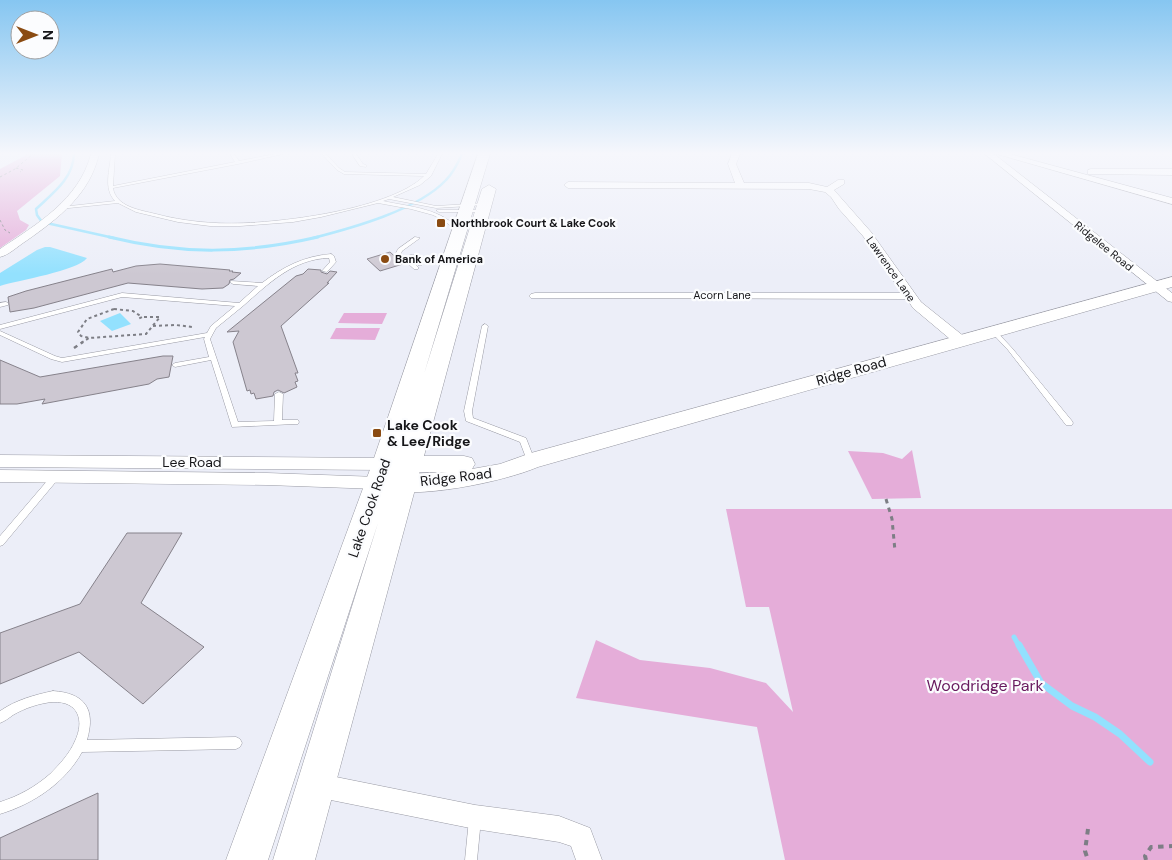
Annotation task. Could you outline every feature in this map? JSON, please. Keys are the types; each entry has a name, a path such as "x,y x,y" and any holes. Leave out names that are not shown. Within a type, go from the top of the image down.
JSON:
{"main road":[{"name":"Lake Cook Road","path":"247,860 394,474 475,208 477,194"},
{"name":"Lake Cook Road","path":"294,860 316,785 394,474 459,232 483,194"}],"street":[{"path":"0,254 53,216 75,194"},
{"name":"Lawrence Lane","path":"834,194 842,207 867,234 910,296 939,324 962,341"},
{"name":"Ridgelee Road","path":"1043,194 1163,284 1172,299"},
{"path":"1148,194 1172,201"},
{"name":"Ridge Road","path":"394,474 477,476 517,468 531,461 1163,284"},
{"name":"Acorn Lane","path":"535,296 910,296"},
{"name":"Lee Road","path":"0,461 394,474"},
{"name":"Lee Road","path":"0,476 267,479 394,474"},
{"path":"316,785 476,817 559,829 581,837 589,860"}],"lane":[{"path":"113,194 119,202 128,207 155,215 220,225 253,224 343,211 378,202 397,194"},
{"path":"389,198 429,206 475,208"},
{"path":"61,208 119,202"},
{"path":"378,202 422,211 454,224 459,232"},
{"path":"422,211 475,208"},
{"path":"405,249 417,238"},
{"path":"295,422 235,425 207,339 213,327 263,285 295,264 314,256 331,256 333,262 325,271"},
{"path":"411,256 420,264 411,256"},
{"path":"233,282 263,285"},
{"path":"0,327 120,296 240,305"},
{"path":"485,326 468,411 469,419 523,440 531,461"},
{"path":"994,332 1010,349 1069,423"},
{"path":"0,333 53,358 62,360 209,333"},
{"path":"175,365 213,358"},
{"path":"278,423 279,394"},
{"path":"0,542 56,476"},
{"path":"0,717 28,701 47,696 64,696 77,702 84,713 85,728 79,746 66,765 48,783 26,798 0,808"},
{"path":"79,746 236,743"},
{"path":"471,860 476,817"}],"path":[{"path":"0,220 7,233 27,235"},
{"path":"114,309 114,304 120,296"},
{"path":"138,319 142,317 160,317 146,334 96,338 81,336 78,332 79,326 87,319 97,313 114,309 133,311 142,317"},
{"path":"153,326 182,325 209,333"},
{"path":"886,499 891,517 895,552"},
{"path":"1088,829 1086,851 1088,860"},
{"path":"1146,860 1145,856 1151,847 1172,846"}],"green space":[{"path":"0,194 38,194 17,211 20,220 29,225 26,230 0,248"},
{"path":"344,313 387,313 382,324 338,323"},
{"path":"336,328 380,328 375,340 330,339"},
{"path":"912,450 921,498 872,499 848,451 883,453 902,459"},
{"name":"Woodridge Park","path":"726,509 1172,509 1172,860 785,860 757,727 576,698 596,640 640,660 710,668 766,683 793,712 769,607 746,607"}],"water":[{"path":"45,247 87,258 81,263 60,271 0,286 0,273"},
{"path":"120,313 131,324 112,331 100,321"}],"building":[{"name":"Bank of America","path":"390,252 403,264 380,271 367,259"},
{"path":"160,264 230,270 241,273 230,280 229,284 223,288 202,289 128,283 34,308 10,312 8,297 26,291 112,269 113,272 136,266"},
{"path":"308,269 321,270 321,272 327,274 330,271 337,272 327,283 329,283 281,326 298,373 295,373 298,381 295,382 297,387 284,393 278,390 274,392 273,396 256,399 254,393 251,394 250,390 247,391 233,342 239,331 227,332 296,276 303,274"},
{"path":"163,356 173,356 169,377 157,379 149,384 42,404 45,399 17,404 0,404 0,360 40,377"},
{"path":"127,533 182,533 141,603 204,647 143,704 79,652 0,684 0,633 80,604"},
{"path":"98,793 98,860 0,860 0,838"}],"waterway":[{"path":"52,194 36,209 37,215 42,222 114,238"},
{"path":"313,238 384,216 402,209 429,194"},
{"path":"109,237 162,247 213,250 264,247 318,237"},
{"path":"1014,637 1019,646"},
{"path":"1019,645 1041,683 1072,706 1095,717 1120,734 1150,762"}],"place":[{"name":"Northbrook Court & Lake Cook","path":"441,223"},
{"name":"Bank of America","path":"385,259"},
{"name":"Lake Cook & Lee/Ridge","path":"377,433"}]}
